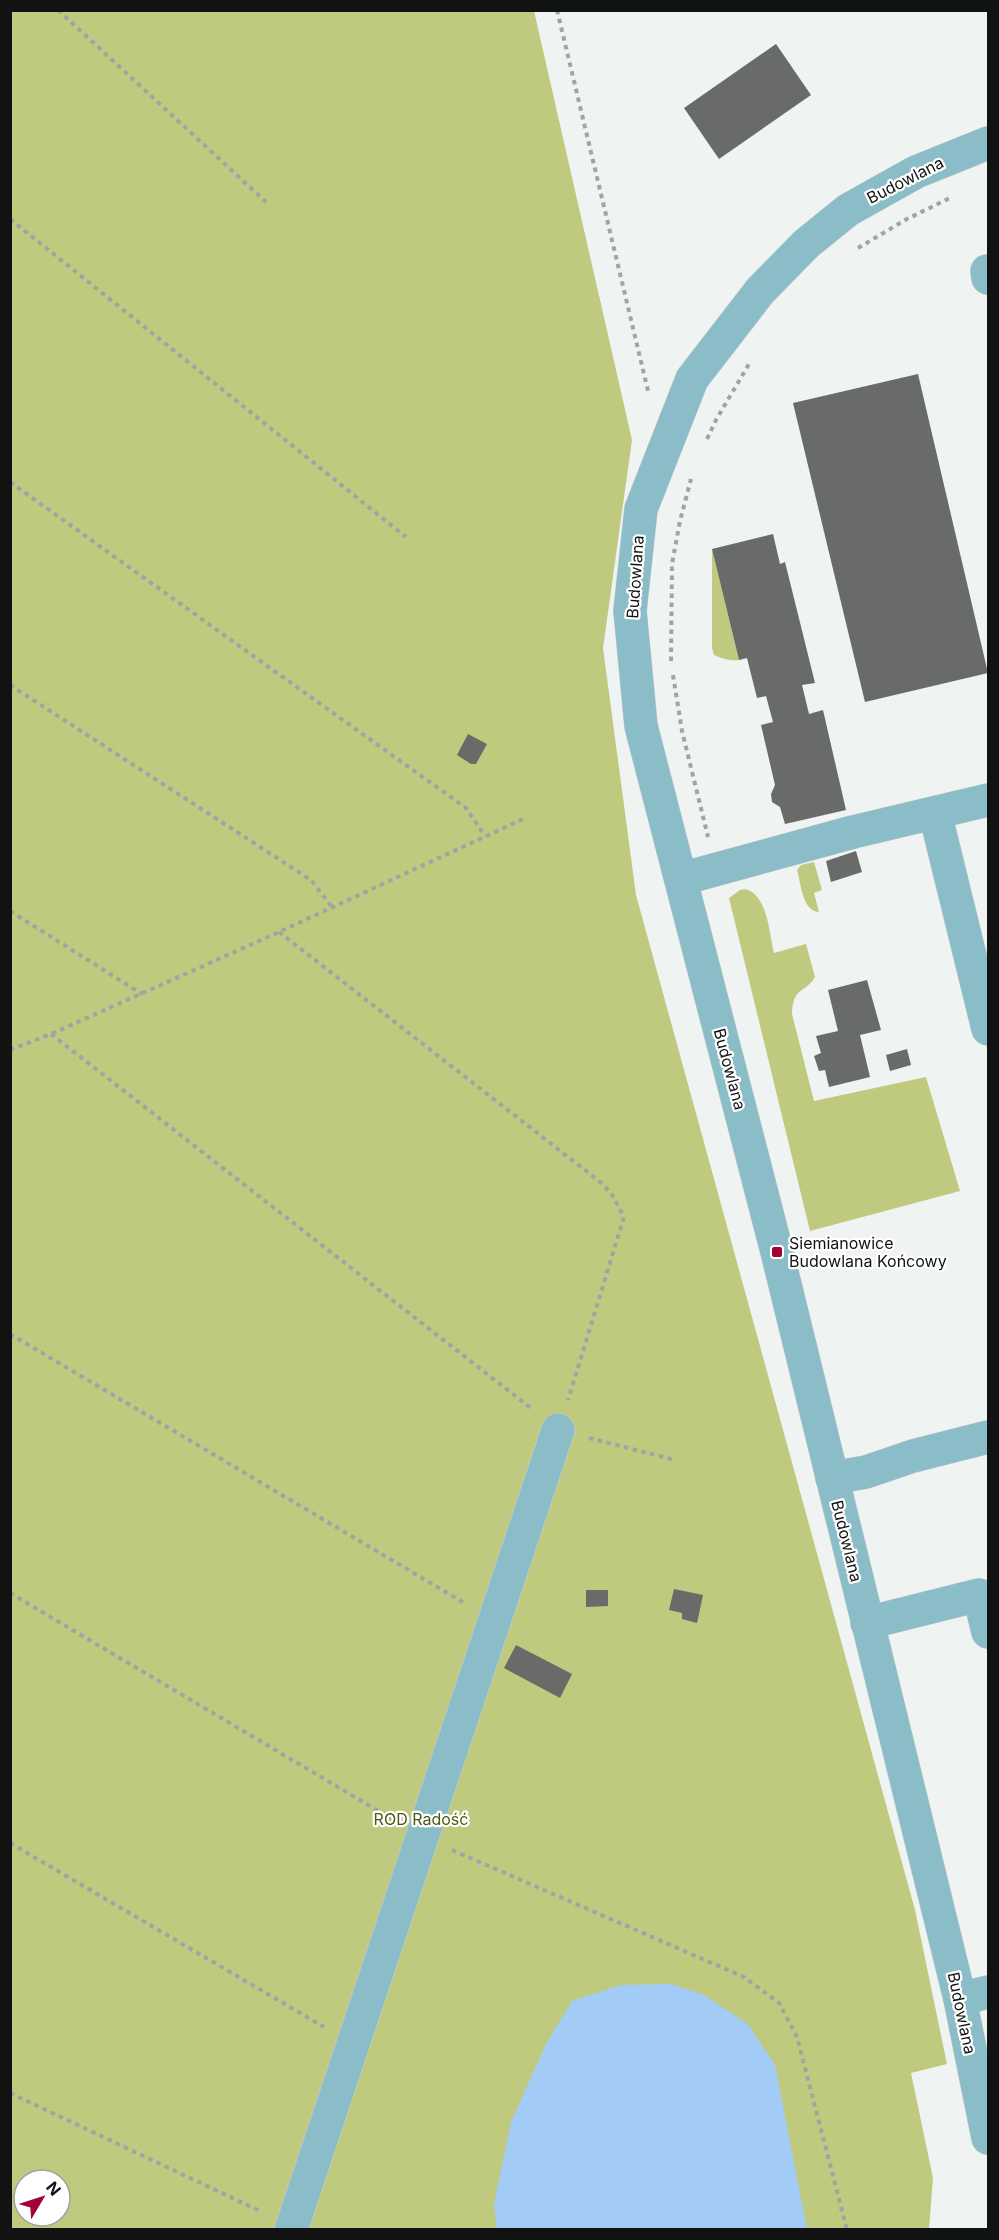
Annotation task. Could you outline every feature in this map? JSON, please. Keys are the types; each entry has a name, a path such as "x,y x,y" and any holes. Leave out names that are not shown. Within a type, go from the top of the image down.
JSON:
{"street":[{"name":"Budowlana","path":"988,143 916,172 848,210 806,244 760,291 692,379 641,509 630,611 640,726 777,1252 867,1623 974,1996 988,2138"},
{"path":"681,879 853,832 988,800"},
{"path":"935,813 988,1029"},
{"path":"291,2228 558,1430"},
{"path":"832,1478 866,1472 913,1456 988,1437"},
{"path":"867,1623 979,1595 988,1632"}],"path":[{"path":"58,10 266,202"},
{"path":"557,10 663,453"},
{"path":"852,253 907,219 960,193"},
{"path":"10,219 406,537"},
{"path":"704,448 716,420 753,359"},
{"path":"692,477 680,520 672,564 671,668 682,731 715,869"},
{"path":"10,482 466,808 485,836"},
{"path":"10,685 310,880 332,907"},
{"path":"10,1050 142,994 523,819"},
{"path":"10,911 142,994"},
{"path":"279,932 611,1192 624,1217 558,1430"},
{"path":"51,1034 558,1430 675,1460"},
{"path":"10,1334 495,1621"},
{"path":"10,1593 422,1837 744,1977 779,2003 797,2037 847,2229"},
{"path":"10,1843 353,2044"},
{"path":"10,2093 291,2228"}],"green space":[{"name":"ROD Radość","path":"11,11 534,11 632,440 603,648 636,895 915,1910 947,2064 911,2073 933,2178 929,2229 11,2230"},
{"path":"712,549 739,660 714,655 712,648"},
{"path":"814,862 822,890 814,893 819,912 809,907 806,902 797,870 801,865"},
{"path":"745,889 759,899 763,907 774,953 806,944 815,977 797,994 792,1014 814,1101 926,1077 960,1191 810,1231 729,898"}],"water":[{"path":"671,1984 704,1995 748,2024 775,2065 807,2229 497,2229 494,2205 511,2122 546,2044 572,2001 621,1985"}],"building":[{"path":"776,44 811,95 719,159 684,108"},
{"path":"918,374 988,673 865,702 793,403"},
{"path":"773,534 780,564 785,562 815,683 802,685 809,714 823,710 846,810 785,824 780,807 772,802 771,794 775,785 761,725 773,722 766,696 757,698 747,658 739,660 712,549"},
{"path":"468,734 487,744 476,764 471,764 457,755"},
{"path":"856,851 862,872 831,882 826,861"},
{"path":"867,980 881,1030 860,1035 870,1077 829,1087 825,1070 819,1071 814,1056 821,1053 816,1036 838,1031 828,990"},
{"path":"907,1049 911,1065 890,1071 886,1055"},
{"path":"674,1589 703,1595 697,1623 682,1619 682,1613 669,1610"},
{"path":"586,1590 608,1590 608,1606 586,1607"},
{"path":"516,1645 572,1674 560,1698 504,1668"}],"place":[{"name":"Siemianowice Budowlana Końcowy","path":"777,1252"}]}
